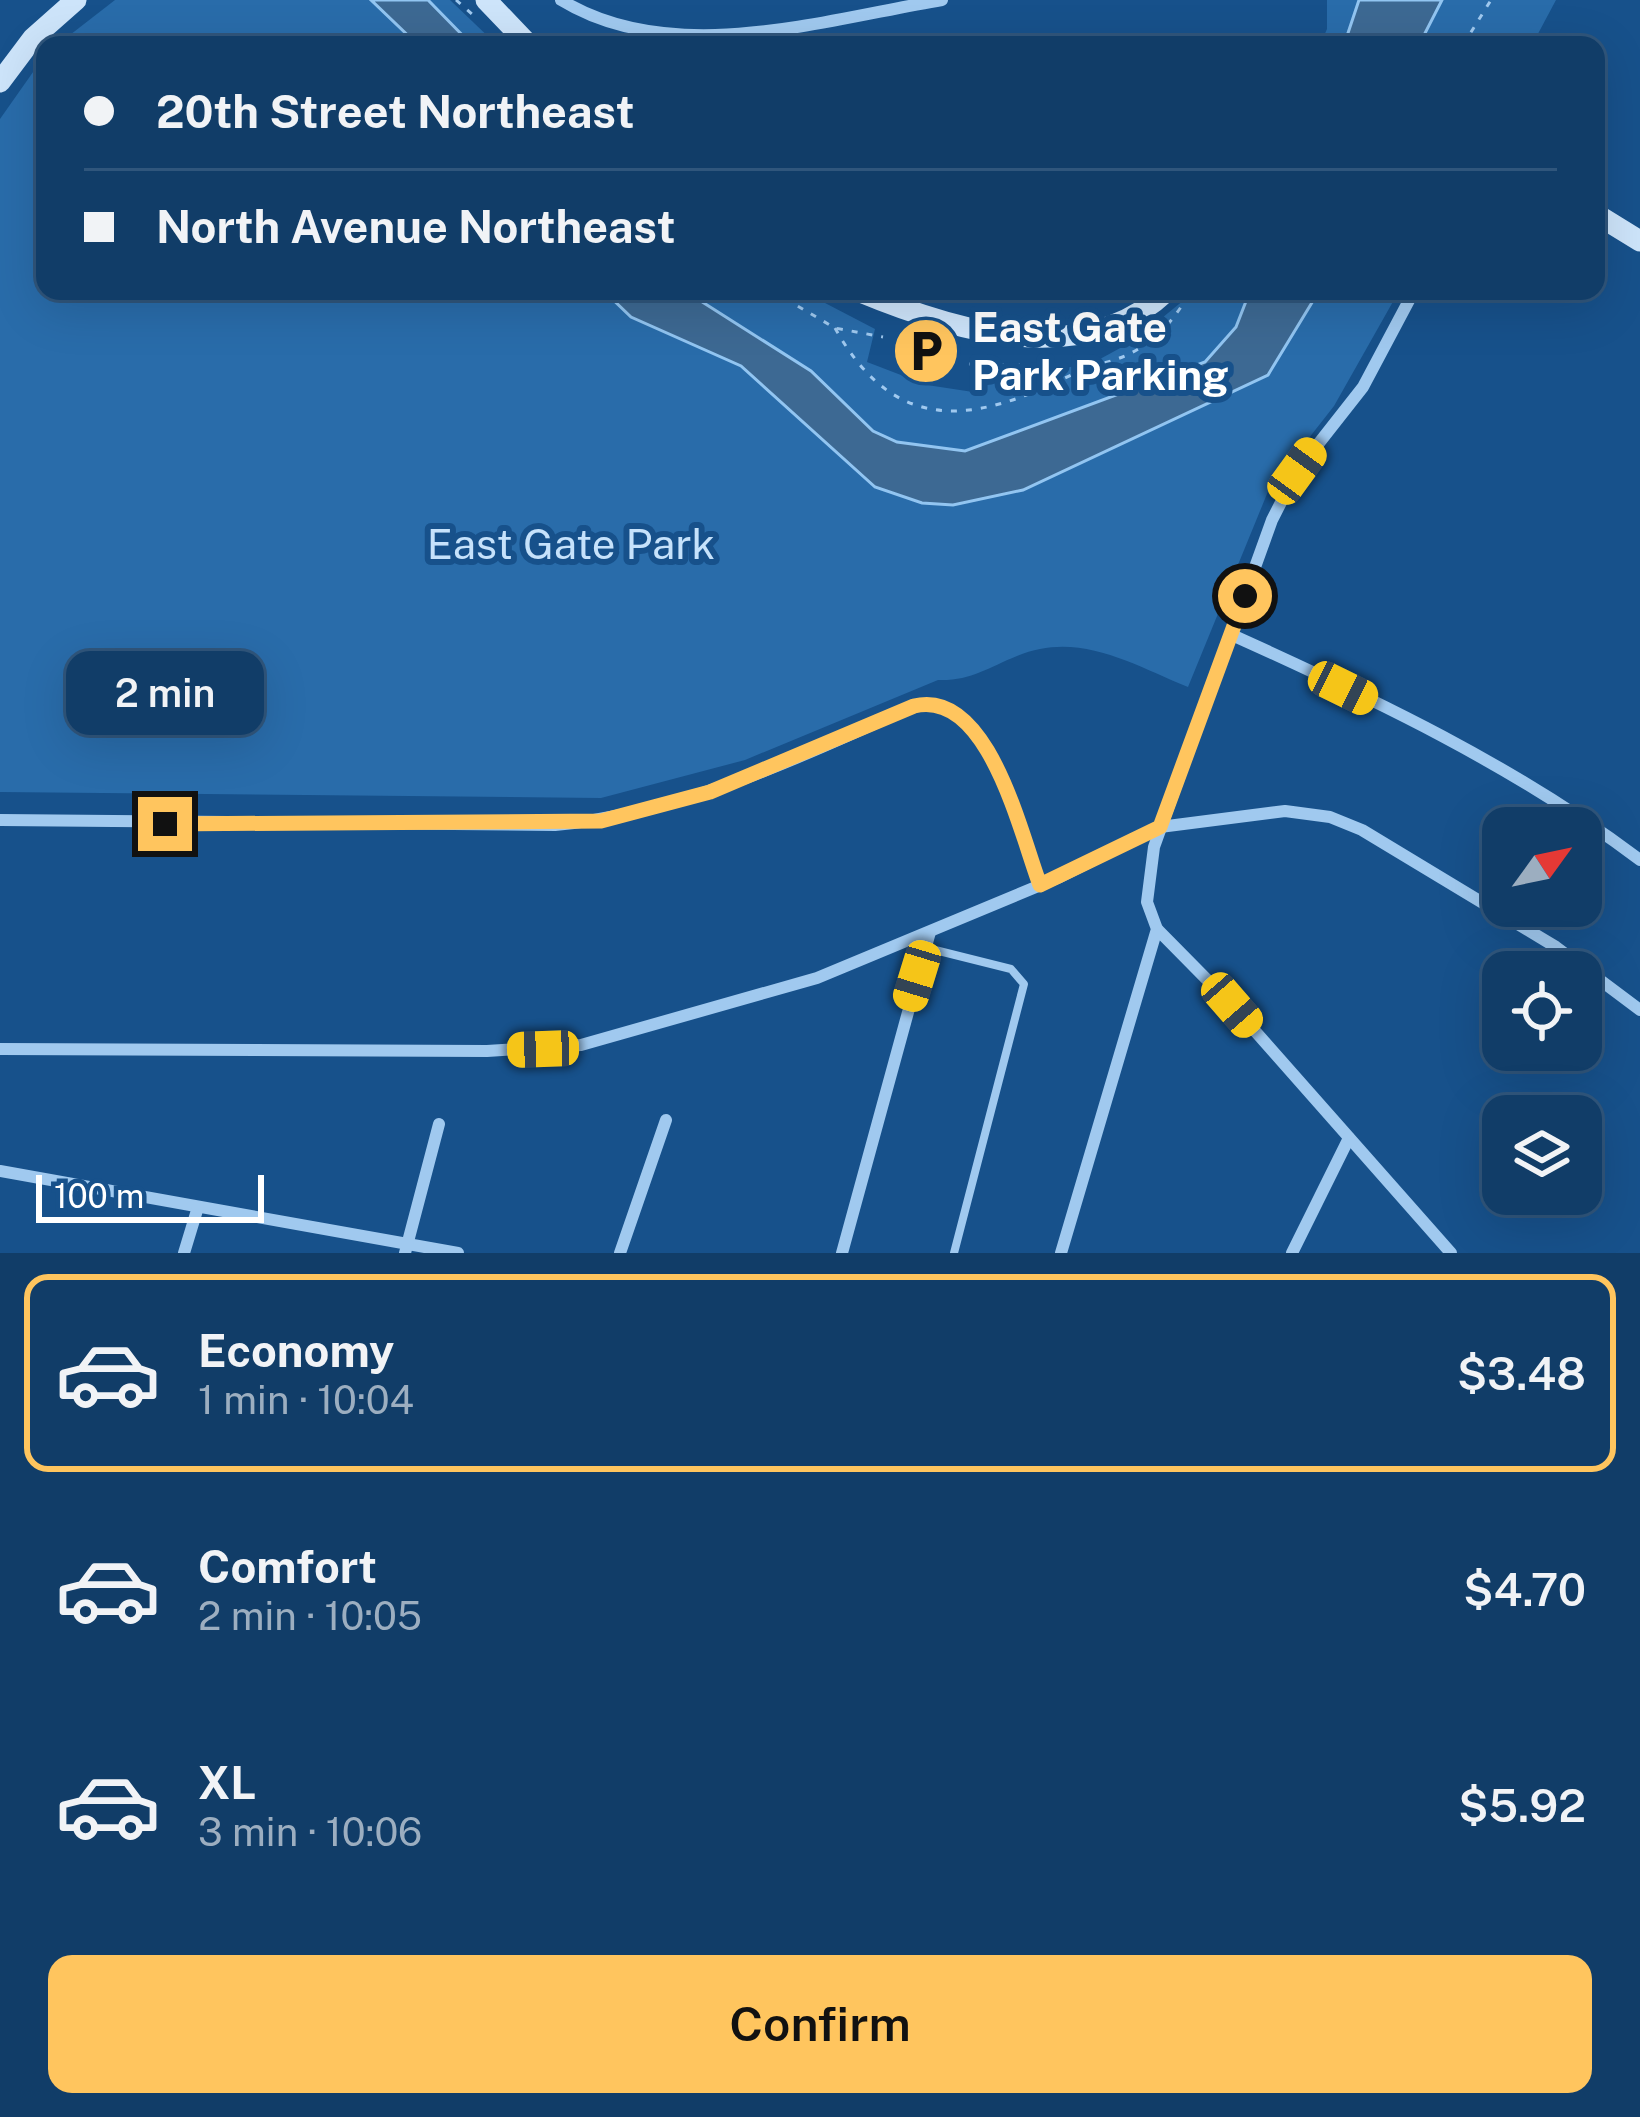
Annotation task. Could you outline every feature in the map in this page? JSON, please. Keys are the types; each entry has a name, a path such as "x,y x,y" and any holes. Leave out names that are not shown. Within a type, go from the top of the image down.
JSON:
{"street":[{"path":"0,82 33,38 76,0"},
{"path":"486,0 520,36"},
{"path":"561,0 626,26 707,34 941,0"},
{"path":"1605,220 1640,241"},
{"path":"882,300 934,320 1064,337 1118,327 1155,300"},
{"path":"1409,300 1363,387 1283,495 1160,827 1148,902 1157,929 1232,1005 1450,1253"},
{"path":"1232,635 1454,742 1561,804 1640,860"},
{"path":"0,820 556,825 601,821 710,792 914,706 939,704 962,715 985,745 1040,885"},
{"path":"0,1049 487,1051 581,1046 817,978 1040,885 1160,827 1285,812 1330,817 1412,859 1556,947 1640,1010"},
{"path":"1061,1253 1157,929"},
{"path":"843,1251 930,932"},
{"path":"620,1253 666,1120"},
{"path":"406,1248 439,1124"},
{"path":"1292,1253 1349,1138"},
{"path":"0,1171 406,1248 458,1253"},
{"path":"184,1253 198,1207"}],"lane":[{"path":"925,948 1012,969 1024,984 954,1253"},
{"path":"843,1251 860,1253"}],"path":[{"path":"1468,36 1491,0"},
{"path":"787,300 835,328 883,337"},
{"path":"835,328 871,379 922,409 951,413 1009,403 1088,367 1138,352 1161,335 1185,300"},
{"path":"969,364 1088,367"}],"green space":[{"path":"115,0 450,0 488,36 69,36"},
{"path":"1327,0 1556,0 1537,36 1324,36"},
{"name":"East Gate Park","path":"36,68 36,300 819,300 875,329 867,362 927,385 973,392 982,369 1052,372 1100,359 1135,340 1184,300 1394,300 1334,406 1269,489 1188,687 1104,653 1083,648 1040,649 970,676 938,680 745,760 601,798 0,792 0,119"}],"shaded area":[{"path":"371,0 428,0 463,36 409,36"},
{"path":"1359,0 1442,0 1424,36 1347,36"},
{"path":"613,300 699,300 811,371 873,431 897,442 965,451 1205,362 1236,327 1246,300 1314,300 1268,375 1023,490 953,505 922,503 875,487 741,366 631,317"}],"place":[{"name":"East Gate Park Parking","path":"926,351"}],"route":[{"path":"165,824 556,825 601,821 710,792 914,706 939,704 962,715 985,745 1040,885 1160,827 1245,596"}]}
